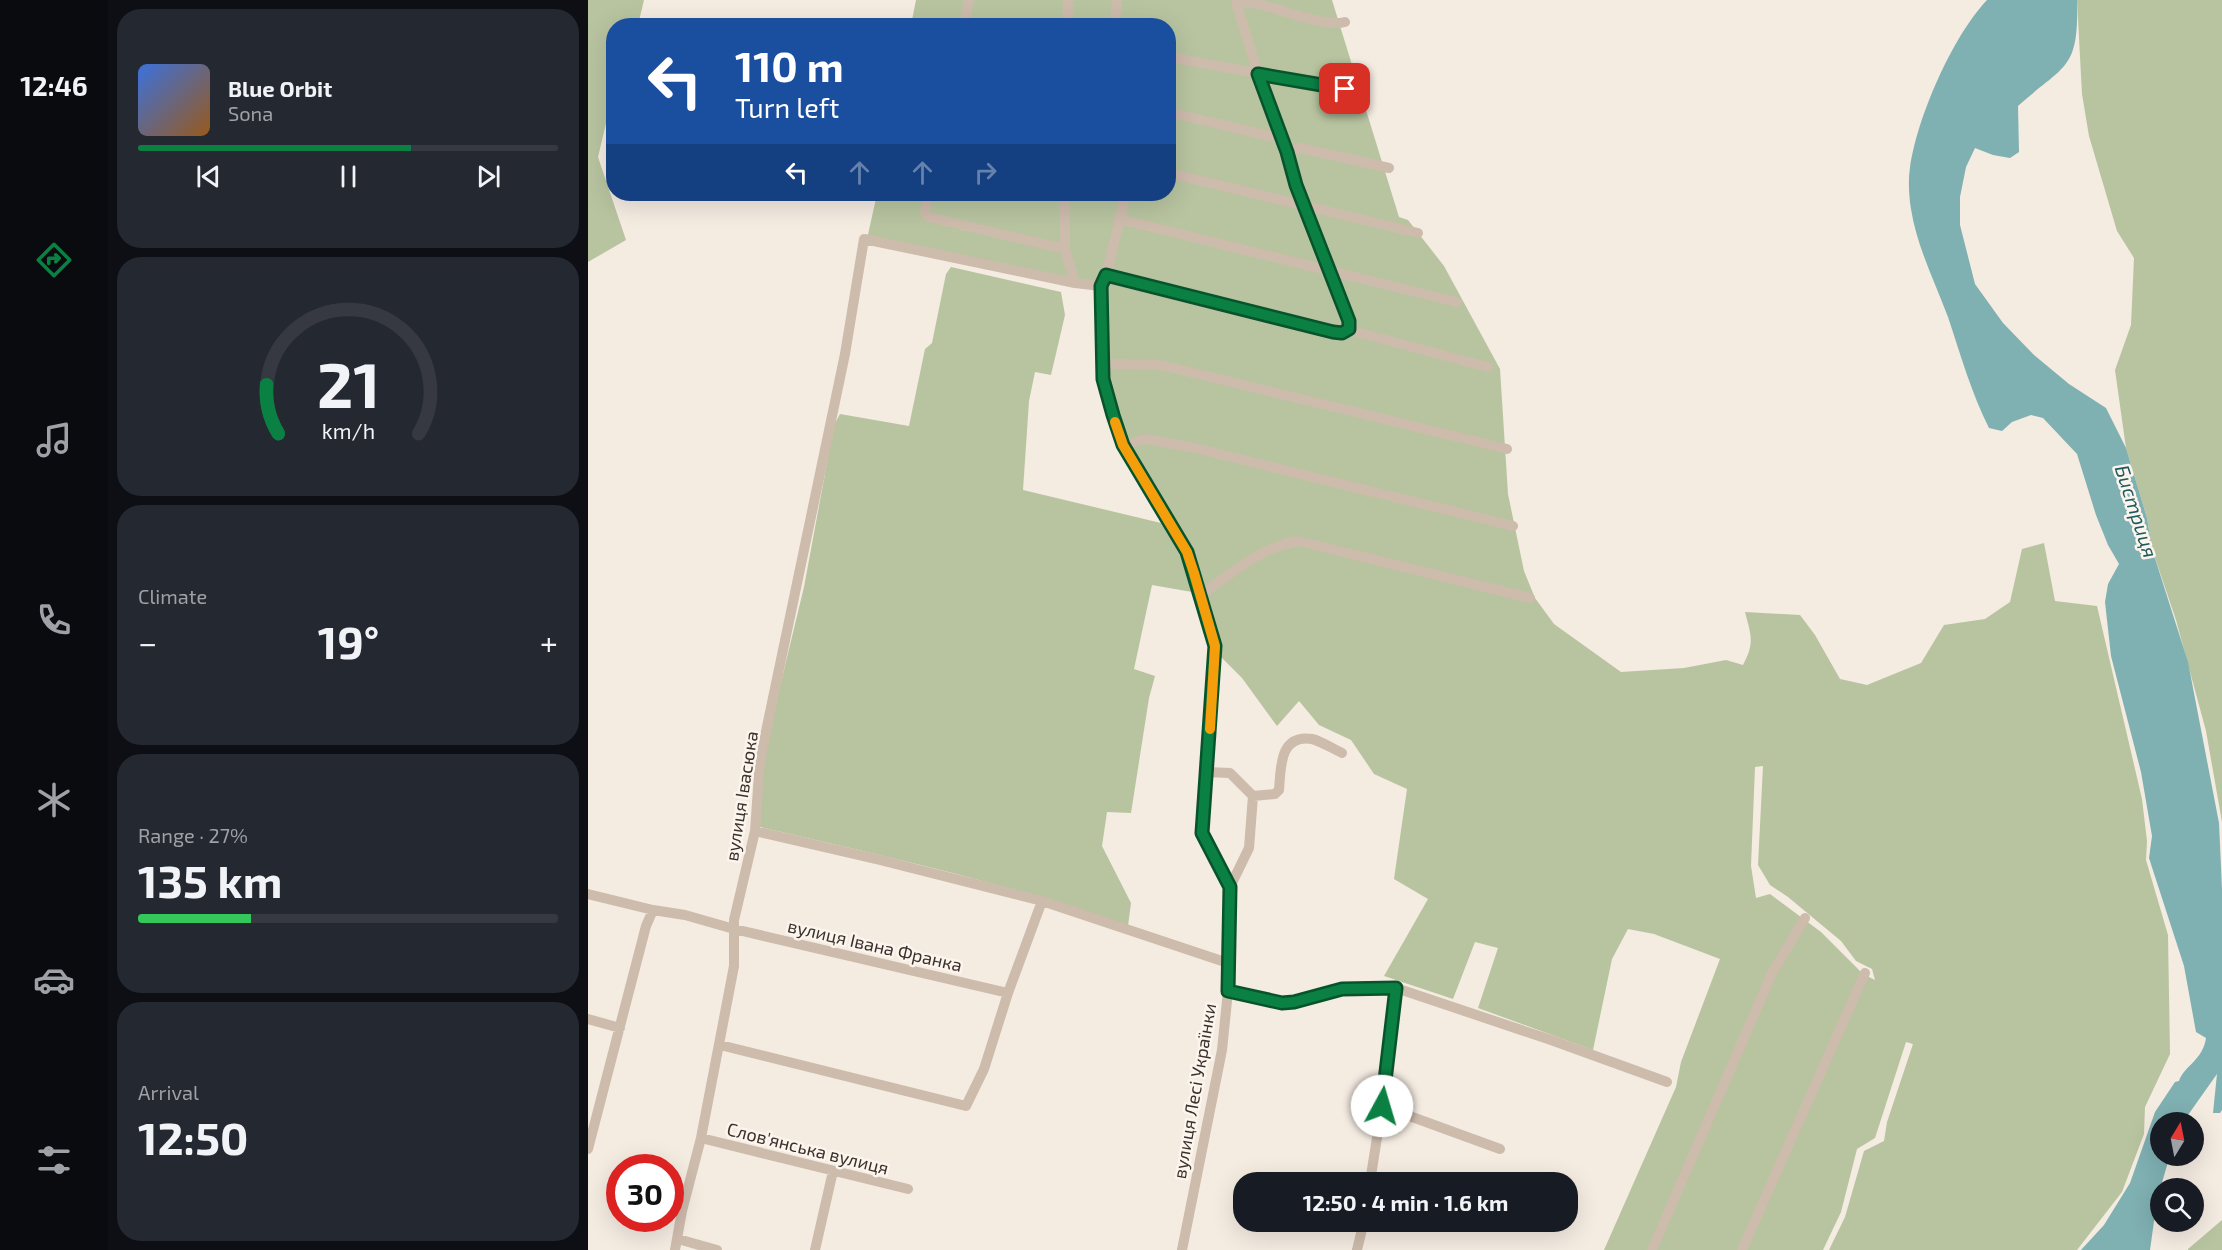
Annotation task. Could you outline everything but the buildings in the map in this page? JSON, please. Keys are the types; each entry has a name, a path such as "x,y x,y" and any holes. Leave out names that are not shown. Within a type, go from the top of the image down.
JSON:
{"street":[{"path":"966,18 969,0"},
{"path":"1067,18 1068,0"},
{"path":"1115,18 1117,0"},
{"path":"1345,22 1332,23 1260,5 1232,1 1287,152 1287,159 1349,321 1348,330"},
{"path":"1176,58 1345,89"},
{"path":"1176,114 1282,139"},
{"path":"1287,152 1301,148 1389,168"},
{"path":"1176,175 1418,233"},
{"path":"927,201 925,211 928,217 1065,249"},
{"path":"1065,201 1065,249 1075,284 1101,286 1106,275 1124,201"},
{"path":"1119,219 1457,302"},
{"name":"вулиця Івасюка","path":"676,1245 682,1211 701,1138 734,966 734,920 755,831 760,760 844,354 864,239 1075,284"},
{"path":"1106,275 1333,332 1342,333 1348,330 1488,367"},
{"name":"вулиця Лесі Українки","path":"1101,286 1103,379 1123,445 1187,552 1215,654 1202,833 1230,887 1228,991 1222,1050 1182,1250"},
{"path":"1102,364 1161,365 1507,449"},
{"path":"1123,445 1146,439 1190,447 1513,526"},
{"path":"1200,596 1254,558 1298,541 1530,598"},
{"path":"1206,772 1230,774 1253,796 1275,794 1279,790 1281,760 1285,750 1293,742 1311,739 1342,753"},
{"path":"1230,887 1249,848 1253,796"},
{"path":"755,831 1042,901 1228,963"},
{"name":"вулиця Івана Франка","path":"588,894 653,910 685,915 734,929 1008,993"},
{"path":"720,1045 966,1106 984,1069 1008,993 1042,901"},
{"path":"588,1149 646,926 653,910"},
{"path":"1652,1250 1772,973 1805,918"},
{"path":"1742,1250 1865,973"},
{"path":"1228,991 1282,1003 1342,989 1396,988 1667,1082"},
{"path":"1372,1172 1396,988"},
{"path":"588,1019 620,1028"},
{"path":"1382,1106 1500,1149"},
{"name":"Слов'янська вулиця","path":"701,1138 908,1189"},
{"path":"815,1250 832,1171"},
{"path":"1357,1250 1361,1232"},
{"path":"676,1245 717,1250"}],"green space":[{"path":"588,0 644,0 640,18 606,18 606,123 598,157 606,181 606,201 613,201 626,240 588,262"},
{"path":"916,0 1332,0 1399,217 1408,220 1444,266 1500,369 1508,494 1524,571 1535,598 1554,624 1621,672 1684,668 1726,660 1743,665 1751,639 1745,612 1800,615 1815,635 1840,679 1867,685 1921,663 1944,625 1985,619 2010,602 2022,549 2044,543 2055,601 2097,606 2142,799 2147,841 2146,860 2168,935 2170,1054 2145,1107 2144,1134 2122,1192 2077,1250 1829,1250 1845,1217 1864,1151 1884,1141 1887,1122 1913,1044 1906,1042 1875,1138 1857,1149 1841,1212 1823,1250 1604,1250 1676,1087 1681,1062 1720,959 1654,934 1628,929 1612,959 1593,1050 1478,1008 1498,948 1475,942 1453,999 1384,976 1428,899 1394,879 1407,789 1374,774 1351,740 1319,725 1299,701 1277,726 1242,678 1219,655 1191,561 1121,434 1104,374 1105,283 1057,282 867,239 875,201 1176,201 1176,18 912,18","holes":["1763,766 1758,865 1770,885 1841,941 1856,961 1872,969 1875,980 1863,974 1821,932 1770,894 1756,898 1751,866 1755,767"]},
{"path":"2077,0 2222,0 2222,822 2206,731 2176,620 2152,549 2147,518 2126,448 2115,370 2131,325 2134,258 2117,231 2089,136 2082,94"},
{"path":"951,267 1061,292 1065,315 1051,375 1035,372 1029,401 1023,490 1161,523 1182,557 1192,592 1152,585 1134,669 1155,676 1149,698 1131,813 1107,812 1102,846 1131,903 1128,926 992,883 760,827 762,761 804,587 834,425 840,414 909,426 925,349 932,343 946,274"},
{"path":"2222,1220 2222,1250 2188,1250 2188,1249"}],"water":[{"name":"Бистриця","path":"1987,0 2077,0 2077,23 2072,54 2058,73 2018,106 2019,152 2010,158 1975,148 1966,167 1960,197 1960,225 1975,284 2003,323 2034,355 2069,384 2106,408 2126,448 2147,518 2152,549 2188,662 2219,823 2222,889 2222,1110 2220,1113 2213,1113 2217,1074 2190,1112 2155,1112 2175,1082 2179,1081 2201,1052 2206,1038 2196,1032 2184,966 2149,858 2152,836 2141,772 2111,656 2105,602 2108,584 2119,564 2108,545 2096,515 2077,454 2043,418 2031,415 2012,422 2002,431 1989,428 1922,251 1914,223 1909,183 1910,168 1920,126 1949,56"},
{"path":"2150,1126 2150,1166 2167,1166 2163,1178 2150,1178 2150,1232 2153,1232 2150,1250 2081,1250 2104,1225 2130,1183"}],"slow traffic":[{"path":"1115,422 1123,445 1187,552 1194,573 1215,646 1210,729"}],"route":[{"path":"1345,89 1258,74 1287,152 1287,159 1296,185 1349,321 1349,329 1346,333 1333,332 1106,275 1101,286 1102,364 1103,379 1123,445 1187,552 1215,646 1202,833 1230,887 1228,991 1282,1003 1342,989 1396,988 1382,1106"}]}
